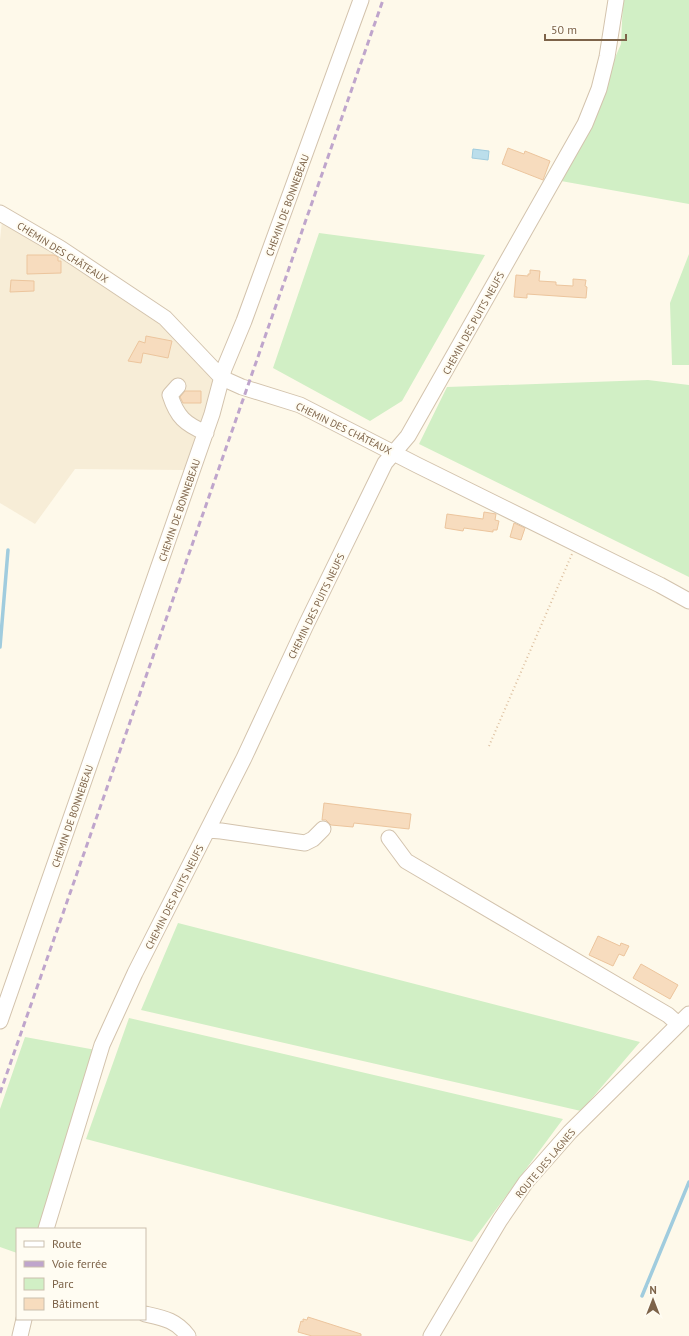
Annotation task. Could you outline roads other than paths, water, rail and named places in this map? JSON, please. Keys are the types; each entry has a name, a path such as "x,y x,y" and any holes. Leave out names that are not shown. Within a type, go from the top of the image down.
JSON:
{"street":[{"name":"CHEMIN DE BONNEBEAU","path":"0,1021 206,433 224,369 247,314 361,0"},
{"name":"CHEMIN DES PUITS NEUFS","path":"46,1228 102,1045 135,973 244,758 305,627 385,463 408,436 435,391 585,124 599,89 608,57 616,0"},
{"name":"CHEMIN DES CHÂTEAUX","path":"0,213 60,248 165,318 222,378 242,387 300,405 660,585 689,601"},
{"path":"178,386 170,395 175,409 190,426 206,433"},
{"path":"208,830 305,843 313,839 323,829"},
{"path":"389,838 406,861 668,1015 678,1024"},
{"name":"ROUTE DES LAGNES","path":"431,1336 472,1265 526,1182 570,1132 689,1014"},
{"path":"146,1314 170,1320 182,1328 188,1336"},
{"path":"20,1336 24,1320"}],"water":[{"path":"473,149 489,151 488,160 472,158"}],"waterway":[{"path":"0,647 8,550"},
{"path":"642,1296 689,1182"}],"railway":[{"path":"0,1093 383,0"}]}
